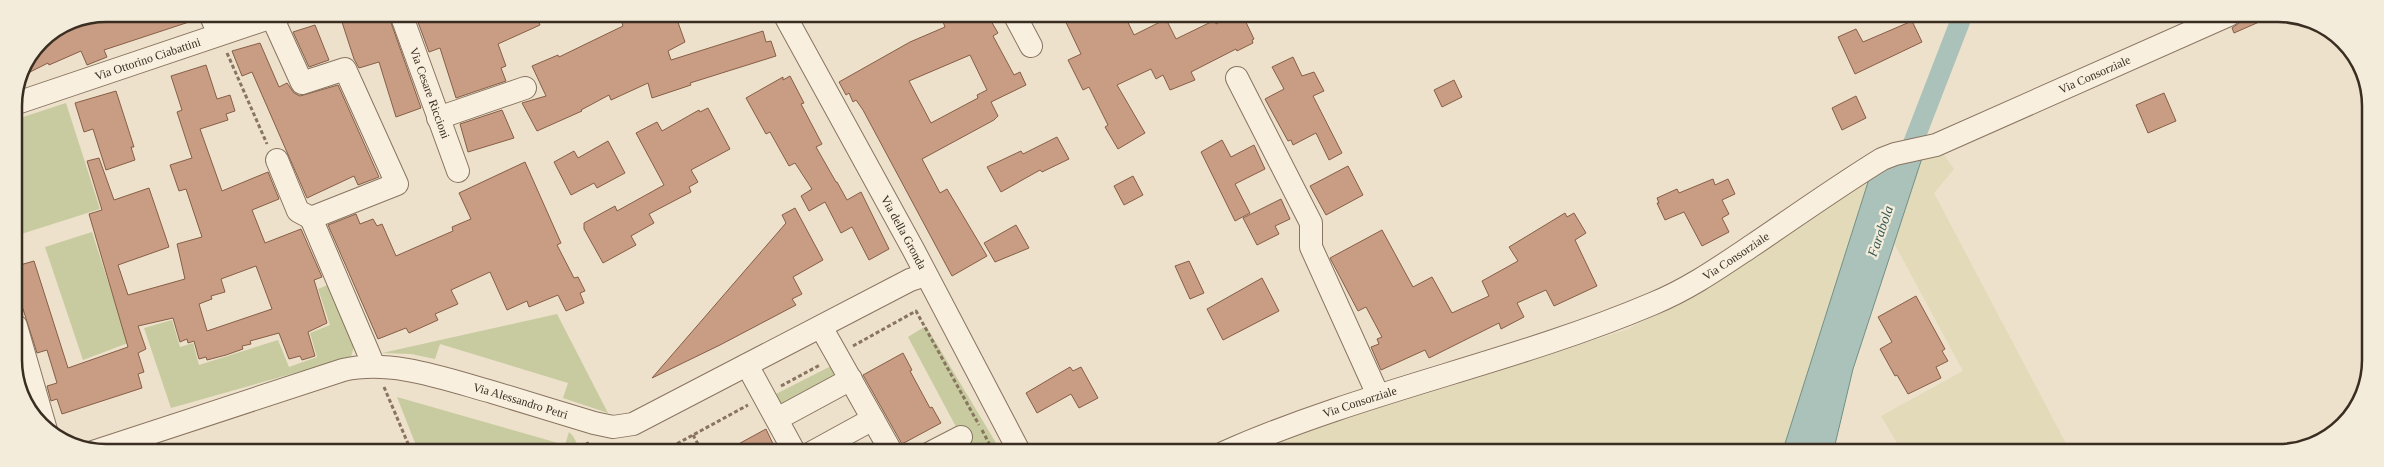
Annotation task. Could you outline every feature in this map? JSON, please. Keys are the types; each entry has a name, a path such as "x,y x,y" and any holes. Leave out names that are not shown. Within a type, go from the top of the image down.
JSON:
{"street":[{"path":"214,22 219,34"},
{"name":"Via Ottorino Ciabattini","path":"23,101 256,22"},
{"path":"280,22 302,83 344,69 397,184 311,218"},
{"name":"Via Cesare Riccioni","path":"404,22 458,171"},
{"name":"Via della Gronda","path":"788,22 1015,444"},
{"path":"1018,22 1031,46"},
{"name":"Via Consorziale","path":"1267,444 1292,425 1378,395 1565,337 1652,304 1696,283 1872,165 1894,154 1936,145 2213,22"},
{"path":"1237,78 1311,223 1311,247 1378,395"},
{"path":"438,118 525,88"},
{"path":"277,160 298,211 311,218 374,366"},
{"name":"Via Alessandro Petri","path":"117,444 343,370 374,366 405,370 452,380 613,427 633,424 910,280 926,275"},
{"path":"821,327 887,444"},
{"path":"747,364 790,444"},
{"path":"23,371 37,406"},
{"path":"777,419 850,379"},
{"path":"827,444 873,418"},
{"path":"947,444 961,437"}],"path":[{"path":"219,34 269,150 277,160"},
{"path":"676,444 916,311 989,444"},
{"path":"374,366 408,444"},
{"path":"693,435 698,444"}],"shaded area":[{"path":"1944,155 1954,169 1934,193 2066,444 1898,444 1881,416 1963,371 1894,243 1922,158"},
{"path":"1869,179 1785,444 1279,444 1279,439 1628,329 1690,297"}],"green space":[{"path":"66,103 100,209 22,234 22,117"},
{"path":"92,232 128,343 83,360 45,247"},
{"path":"330,284 355,342 351,357 171,408 144,328 172,320 180,347 193,343 199,365 278,340 289,367 317,357 310,333 330,325 318,289"},
{"path":"557,314 608,413 563,398 568,383 440,344 435,359 411,354 382,353"},
{"path":"926,326 997,444 965,444 908,337"},
{"path":"835,364 844,380 779,413 770,397"},
{"path":"397,397 562,444 415,444"},
{"path":"569,432 577,444 565,444"}],"water":[{"path":"1922,158 1853,369 1835,444 1785,444 1869,179 1885,166"}],"building":[{"path":"107,22 189,22 104,50 107,57 87,65 81,51 49,65 48,63 31,72 47,47 60,37 90,24"},
{"path":"342,22 391,22 421,108 396,117 379,62 359,68 354,59"},
{"path":"418,22 539,22 540,25 498,44 506,66 501,68 506,81 456,98 440,48 429,52"},
{"path":"622,22 678,22 685,42 668,51 671,60 763,31 766,42 771,41 776,56 690,83 691,85 652,98 648,83 611,100 609,95 582,111 537,131 522,103 546,96 532,66 558,55 559,57 623,26"},
{"path":"943,22 992,22 998,33 993,36 1014,75 1020,72 1026,85 991,102 998,116 994,120 922,159 940,193 947,189 987,256 952,276 863,110 856,100 853,102 849,93 846,95 839,82 910,42 945,27","holes":["970,55 987,90 977,95 978,98 931,123 909,81"]},
{"path":"1066,22 1128,22 1134,35 1160,22 1168,22 1176,39 1211,22 1216,22 1216,24 1220,22 1246,22 1254,39 1252,40 1253,43 1237,51 1236,49 1191,72 1195,80 1170,90 1163,75 1156,79 1151,69 1117,85 1145,133 1118,149 1105,127 1108,125 1089,87 1083,90 1068,60 1081,54"},
{"path":"1912,22 1922,42 1855,74 1838,37 1856,29 1863,42"},
{"path":"2259,22 2234,33 2232,28 2239,23"},
{"path":"315,25 329,60 309,67 293,32"},
{"path":"260,43 279,87 287,83 294,93 300,96 338,85 379,177 358,185 354,176 307,198 252,72 242,76 232,51"},
{"path":"1293,57 1302,76 1314,72 1324,91 1313,96 1342,153 1329,160 1316,133 1293,145 1291,140 1288,141 1265,99 1284,89 1272,67"},
{"path":"206,65 217,99 230,95 235,111 226,114 228,120 200,129 222,191 268,172 279,199 252,210 265,243 301,229 322,277 314,280 327,323 308,332 315,356 302,360 300,356 289,359 279,333 250,341 251,344 242,346 243,349 226,355 207,360 206,357 199,359 194,341 188,343 187,339 180,342 173,318 138,326 146,349 138,353 144,372 138,374 142,388 62,414 57,399 51,401 47,386 57,383 47,350 37,353 22,306 22,264 34,261 68,368 128,347 89,214 102,210 87,161 99,158 114,200 149,188 169,247 118,265 128,295 185,279 177,244 202,237 186,189 179,191 170,165 192,158 177,112 182,110 171,76","holes":["256,266 272,309 207,331 199,304 212,299 211,296 225,292 221,279"]},
{"path":"790,76 804,103 801,104 822,144 816,147 836,182 847,200 861,192 889,249 869,260 852,227 841,233 825,202 809,211 801,196 812,189 795,163 789,166 770,132 766,134 746,98 783,77 783,80"},
{"path":"1454,80 1462,97 1442,107 1434,90"},
{"path":"116,91 134,147 131,147 135,160 106,170 93,129 84,132 75,103"},
{"path":"2164,93 2176,121 2148,133 2136,105"},
{"path":"1856,96 1866,118 1842,130 1832,108"},
{"path":"708,108 730,149 691,170 698,182 689,187 691,192 649,214 654,223 631,236 636,245 603,263 584,229 584,223 615,206 617,211 664,185 636,133 657,122 662,131 699,110 700,112"},
{"path":"502,110 514,138 468,152 460,124"},
{"path":"1057,137 1069,159 1042,172 1040,170 1001,192 987,167 1021,151 1023,154"},
{"path":"1222,140 1231,157 1254,145 1265,169 1235,184 1250,213 1235,221 1201,152"},
{"path":"608,141 625,173 597,188 594,183 571,195 554,162 574,151 578,158"},
{"path":"525,162 561,243 557,245 574,278 578,277 585,291 580,293 584,303 566,311 558,295 529,307 527,301 507,310 490,272 451,290 458,304 435,314 438,320 409,333 406,328 378,339 328,225 356,214 360,224 373,219 377,226 382,224 396,256 453,231 452,227 471,219 459,193"},
{"path":"1348,166 1363,195 1326,215 1310,186"},
{"path":"1133,176 1143,195 1124,205 1114,186"},
{"path":"1713,179 1715,185 1728,179 1735,194 1722,200 1729,214 1722,218 1729,232 1702,246 1684,212 1665,220 1657,203 1659,203 1657,198 1677,189 1679,193"},
{"path":"1281,199 1290,219 1275,226 1279,234 1257,245 1243,218"},
{"path":"795,208 823,260 793,277 802,294 792,299 796,305 652,378 786,223 782,215"},
{"path":"1565,213 1567,217 1574,213 1586,233 1575,240 1597,286 1554,306 1546,290 1517,303 1524,317 1501,329 1499,323 1429,358 1425,350 1381,370 1371,347 1379,344 1377,339 1382,337 1366,307 1358,311 1330,258 1382,230 1413,287 1432,277 1452,313 1489,296 1482,281 1518,261 1509,247"},
{"path":"1016,225 1029,248 995,262 984,243"},
{"path":"1189,261 1204,293 1190,299 1175,266"},
{"path":"1262,278 1279,311 1223,340 1207,309"},
{"path":"1916,296 1945,349 1942,351 1948,361 1936,367 1941,378 1908,394 1897,375 1895,376 1880,349 1892,342 1878,317"},
{"path":"903,353 912,370 910,371 930,408 932,407 941,423 902,444 863,375"},
{"path":"1070,367 1073,371 1081,367 1098,398 1079,408 1071,394 1037,413 1026,393"},
{"path":"766,429 773,444 738,444"}],"waterway":[{"name":"Farabola","path":"1905,164 1960,22"}]}
